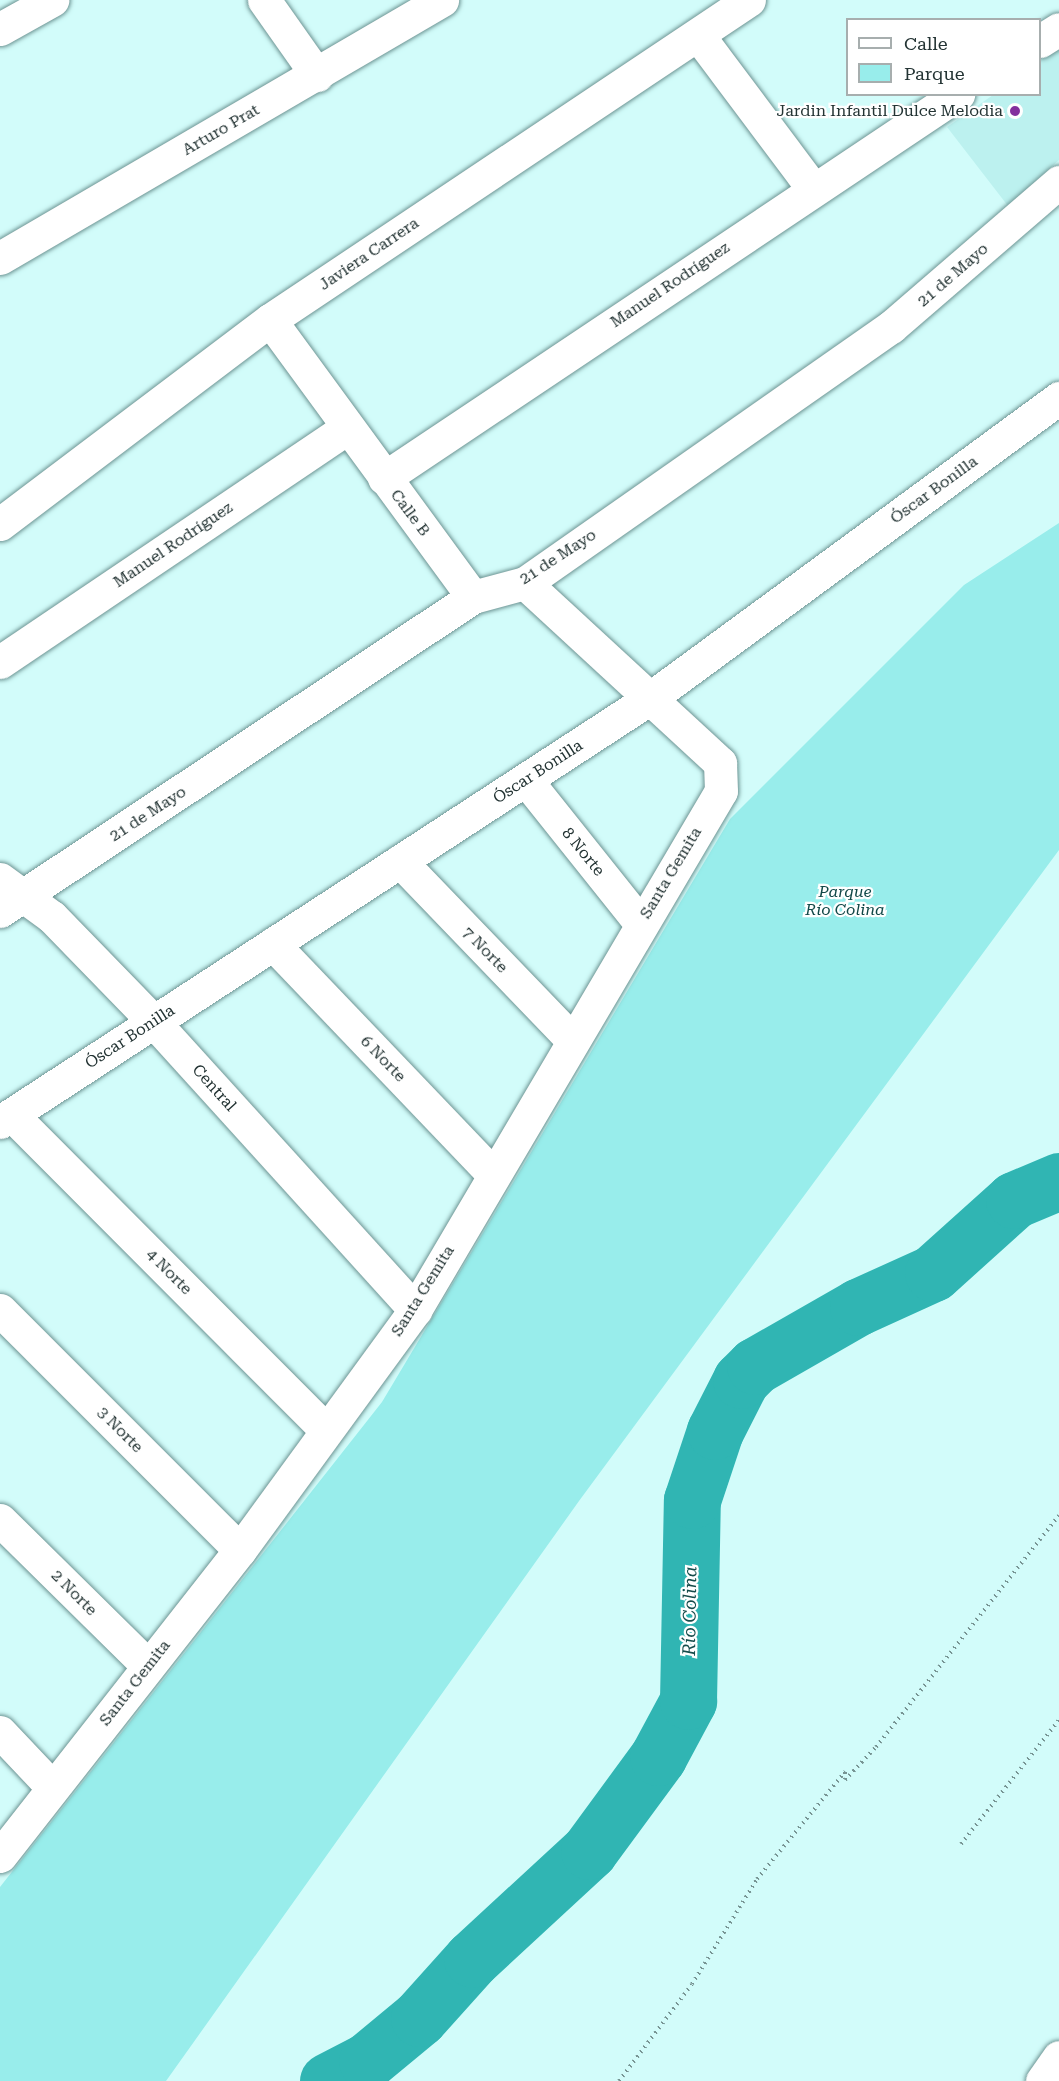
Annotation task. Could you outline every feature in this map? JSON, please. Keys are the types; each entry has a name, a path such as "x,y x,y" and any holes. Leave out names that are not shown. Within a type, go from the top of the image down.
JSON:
{"main road":[{"path":"0,29 52,0"},
{"path":"264,0 317,75"},
{"name":"Arturo Prat","path":"0,258 442,0"},
{"name":"Javiera Carrera","path":"0,524 270,320 749,0"},
{"path":"1041,40 1059,29"},
{"path":"698,35 813,189"},
{"name":"Manuel Rodríguez","path":"384,478 955,96"},
{"name":"21 de Mayo","path":"8,895 473,597 525,583 891,327 1059,182"},
{"name":"Calle B","path":"270,320 346,428 473,597"},
{"name":"Óscar Bonilla","path":"6,1118 649,699 1059,398"},
{"name":"Manuel Rodríguez","path":"0,662 346,428"},
{"name":"Santa Gemita","path":"0,1856 240,1550 415,1310 571,1039 721,791 720,763 525,583"},
{"name":"8 Norte","path":"526,780 641,924"},
{"name":"7 Norte","path":"400,861 571,1039"},
{"name":"Central","path":"8,895 52,917 154,1022 415,1310"},
{"name":"6 Norte","path":"273,944 492,1173"},
{"name":"4 Norte","path":"6,1118 326,1430"},
{"name":"3 Norte","path":"0,1310 240,1550"},
{"name":"2 Norte","path":"0,1520 148,1666"},
{"path":"0,1732 52,1787"},
{"path":"1042,2081 1059,2057"}],"path":[{"path":"619,2081 692,1984 757,1879 845,1772 845,1780 891,1729 1059,1515"},
{"path":"961,1844 1059,1720"}],"shaded area":[{"name":"Jardin Infantil Dulce Melodia","path":"1059,47 1059,160 1008,206 947,127 992,96 1041,96 1041,60"}],"green space":[{"name":"Parque Río Colina","path":"1059,523 1059,850 579,1501 166,2081 0,2081 0,1887 382,1402 730,819 964,585"}],"waterway":[{"name":"Río Colina","path":"328,2081 367,2061 419,2018 472,1959 589,1851 658,1757 688,1701 692,1500 715,1431 741,1380 755,1366 858,1307 933,1273 1014,1200 1059,1181"}],"place":[{"name":"Jardin Infantil Dulce Melodia","path":"1015,111"}]}
